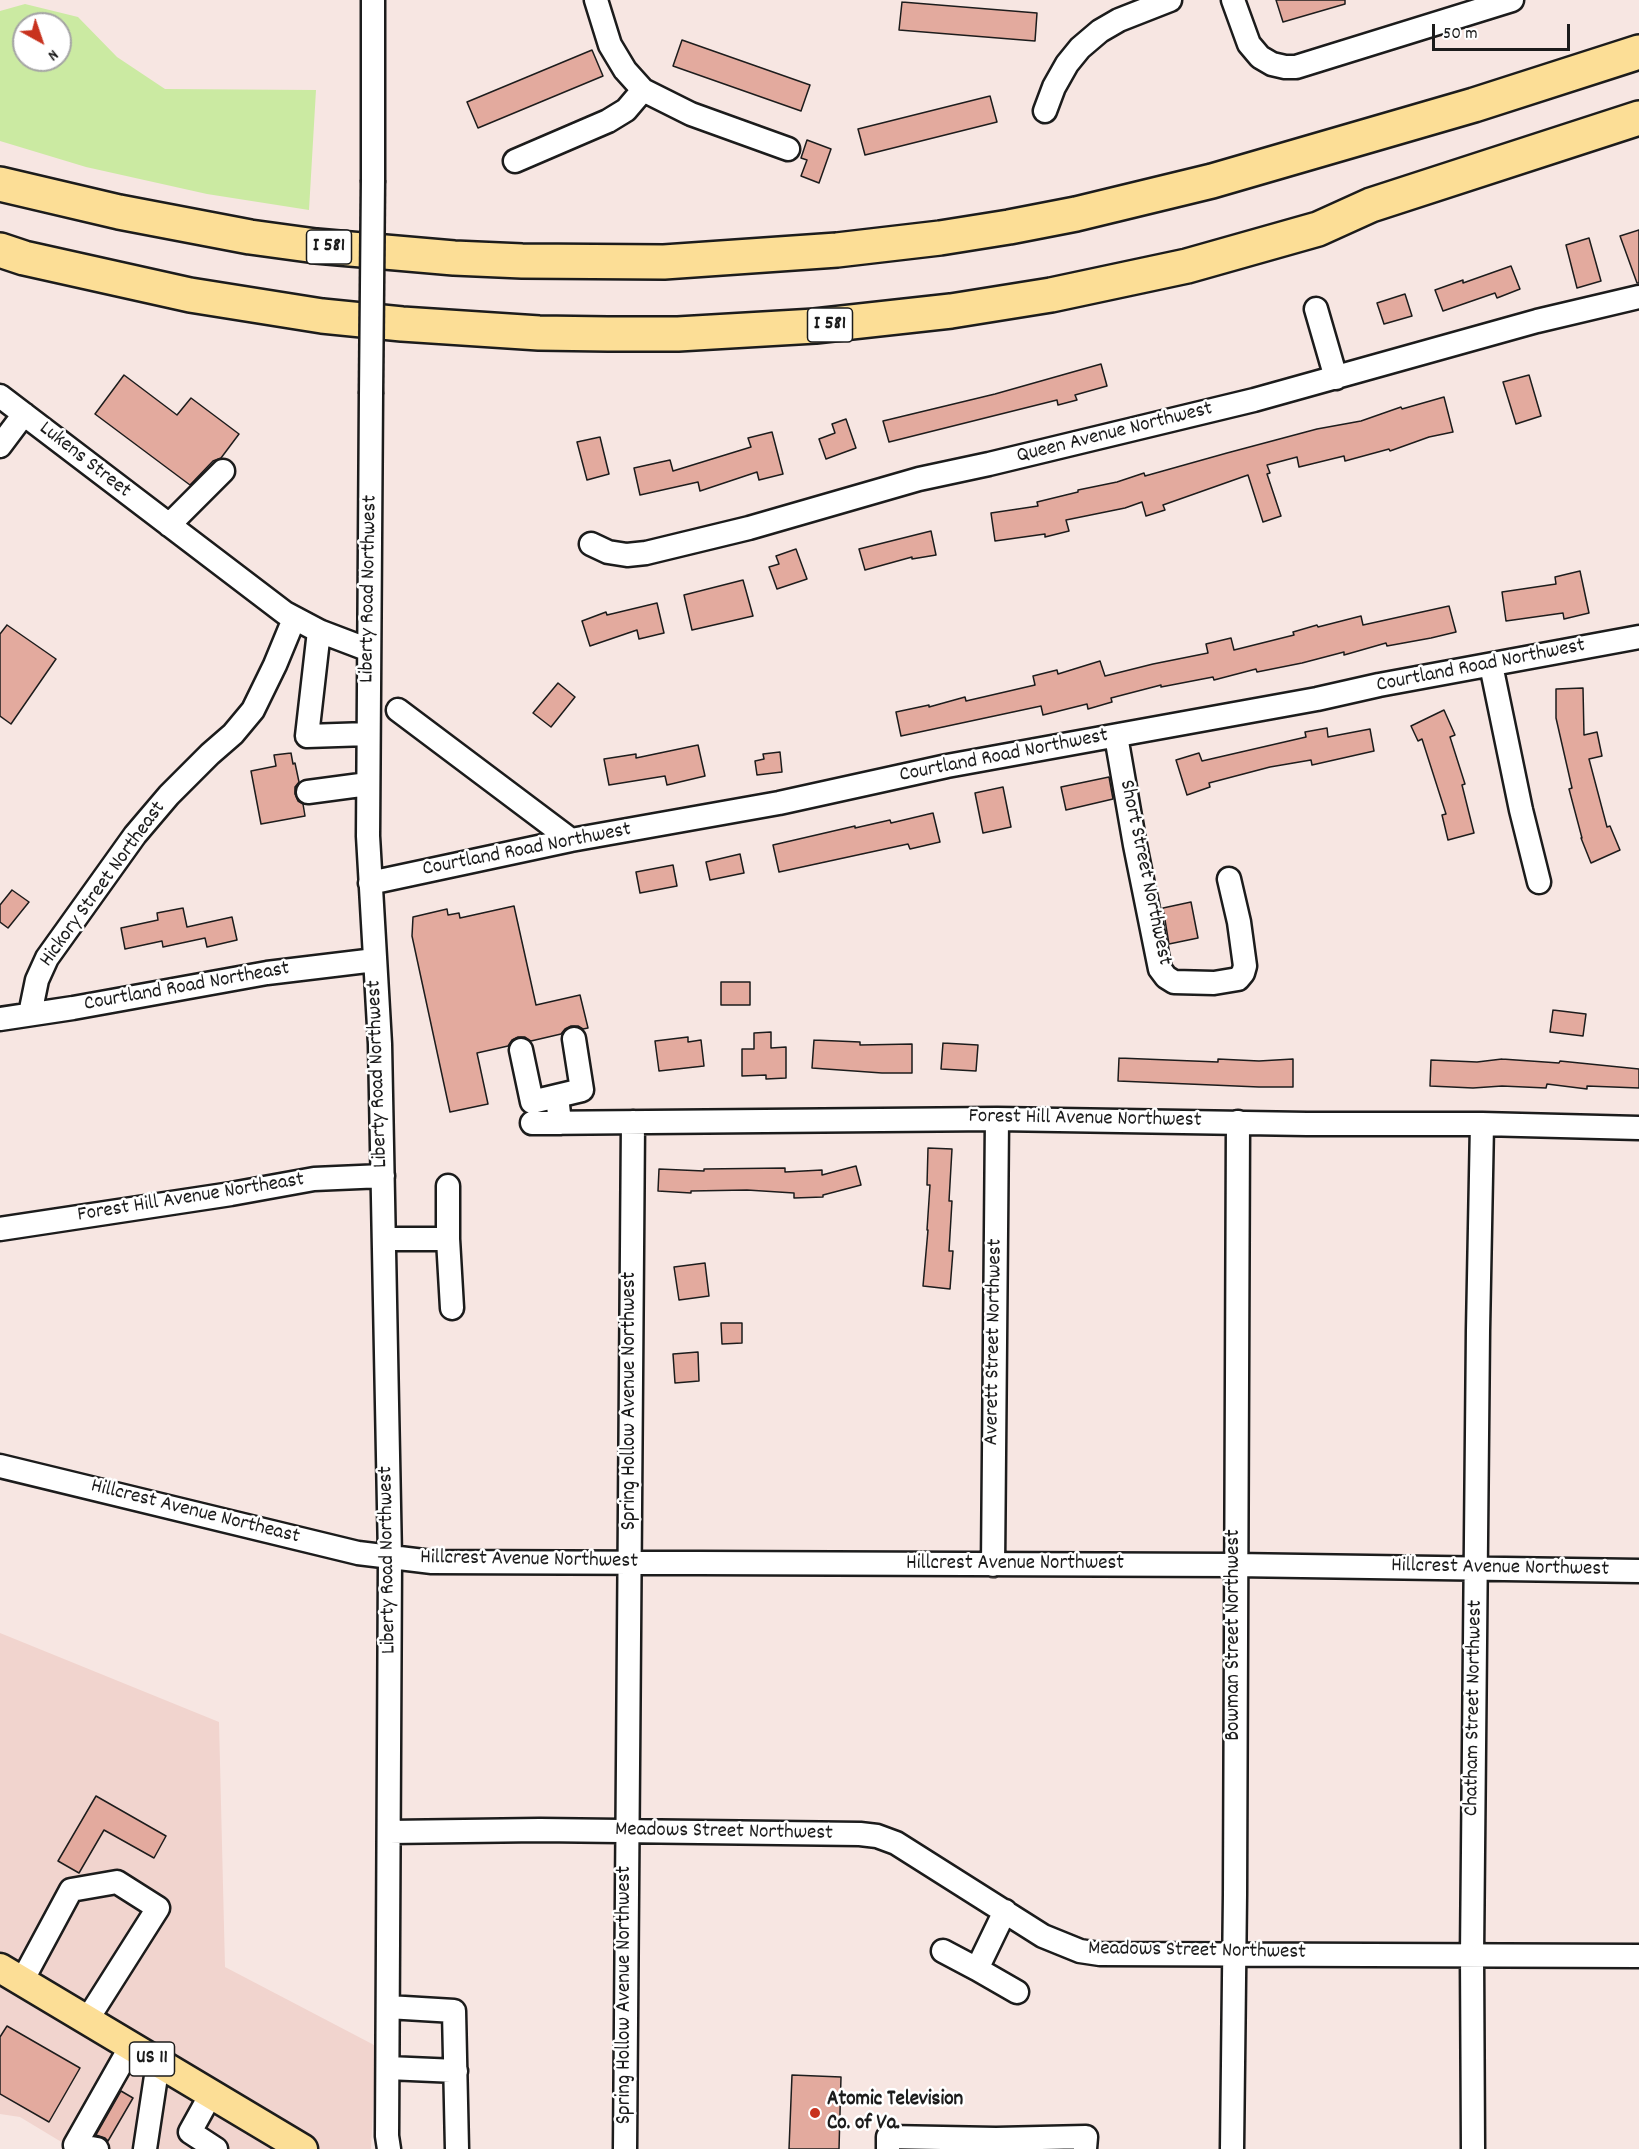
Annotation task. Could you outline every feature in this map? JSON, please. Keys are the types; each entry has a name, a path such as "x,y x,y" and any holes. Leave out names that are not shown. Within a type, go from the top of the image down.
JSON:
{"highway":[{"name":"I 581","path":"0,184 119,212 250,237 316,246 454,258 664,262 837,250 1009,227 1212,181 1474,105 1639,52"},
{"name":"I 581","path":"0,250 35,261 190,295 267,308 402,324 539,333 608,334 678,334 815,326 951,311 1051,295 1187,266 1318,229 1371,205 1639,118"}],"main road":[{"name":"US 11","path":"11,1974 303,2149"}],"street":[{"name":"Liberty Road Northwest","path":"373,0 368,784 370,883 380,1044 390,1558 389,2149"},
{"path":"596,0 610,45 625,70 643,90 691,114 788,149"},
{"path":"1045,111 1054,87 1067,64 1080,48 1100,31 1119,20 1170,0"},
{"path":"1233,0 1250,44 1260,57 1272,64 1285,67 1296,67 1512,0"},
{"path":"514,160 608,121 626,110 643,90"},
{"name":"Queen Avenue Northwest","path":"591,544 608,552 627,555 646,553 749,528 919,479 1242,403 1537,321 1639,297"},
{"path":"1316,309 1336,378"},
{"name":"Lukens Street","path":"0,396 294,619 369,650"},
{"path":"0,446 24,414"},
{"path":"169,525 223,471"},
{"name":"Hickory Street Northeast","path":"30,1014 37,980 47,958 135,835 169,795 233,734 253,710 294,619"},
{"path":"319,631 307,736 368,734"},
{"name":"Courtland Road Northwest","path":"370,883 571,840 779,803 947,766 1639,637"},
{"path":"1491,665 1521,810 1539,882"},
{"path":"398,710 571,840"},
{"name":"Short Street Northwest","path":"1116,736 1160,969 1174,982 1214,983 1238,979 1244,973 1239,922 1230,879"},
{"path":"308,792 368,784"},
{"name":"Courtland Road Northeast","path":"0,1019 267,973 375,960"},
{"path":"521,1050 532,1102 582,1090 574,1039"},
{"path":"557,1096 560,1123"},
{"name":"Forest Hill Avenue Northwest","path":"532,1123 997,1119 1639,1128"},
{"name":"Averett Street Northwest","path":"993,1565 997,1119"},
{"name":"Spring Hollow Avenue Northwest","path":"626,2149 633,1122"},
{"name":"Bowman Street Northwest","path":"1232,2149 1238,1122"},
{"name":"Chatham Street Northwest","path":"1473,2149 1472,1955 1482,1124"},
{"name":"Forest Hill Avenue Northeast","path":"0,1229 314,1179 383,1176"},
{"path":"448,1186 452,1308"},
{"path":"384,1239 448,1239"},
{"name":"Hillcrest Avenue Northeast","path":"0,1466 358,1553 390,1558"},
{"name":"Hillcrest Avenue Northwest","path":"390,1558 432,1562 1235,1565 1639,1571"},
{"name":"Meadows Street Northwest","path":"389,1832 540,1830 877,1836 896,1843 1057,1942 1080,1951 1100,1954 1639,1956"},
{"path":"11,1974 71,1890 117,1882 158,1908 87,2020"},
{"path":"977,1969 1005,1911"},
{"path":"943,1951 1017,1992"},
{"path":"388,2007 454,2011 458,2149"},
{"path":"96,2149 75,2145 131,2046"},
{"path":"145,2149 158,2062"},
{"path":"388,2068 456,2071"},
{"path":"211,2094 190,2132 216,2149"},
{"path":"888,2149 888,2137 996,2144 1086,2137 1085,2149"}],"shaded area":[{"path":"0,1633 219,1722 225,1967 376,2046 371,2149 73,2149 20,2117 0,2114"}],"green space":[{"path":"25,4 58,12 12,12 12,72 72,72 72,16 78,17 117,57 165,89 316,90 309,210 207,194 86,167 0,141 0,11"}],"building":[{"path":"1276,0 1345,0 1345,4 1283,22"},
{"path":"902,2 1037,13 1035,41 899,30"},
{"path":"682,40 810,85 801,111 673,66"},
{"path":"592,50 603,76 478,128 467,102"},
{"path":"990,96 997,122 865,155 858,129"},
{"path":"807,140 831,149 819,183 801,176 807,160 801,158"},
{"path":"1639,230 1639,283 1637,283 1620,236"},
{"path":"1589,238 1601,281 1577,288 1566,245"},
{"path":"1511,266 1520,289 1497,298 1495,293 1443,311 1435,290"},
{"path":"1405,294 1412,316 1384,324 1377,303"},
{"path":"1101,364 1107,386 1075,395 1077,400 1058,405 1057,400 889,442 883,421 995,394"},
{"path":"124,375 177,415 191,398 239,434 221,458 213,461 190,485 95,414"},
{"path":"1529,375 1541,416 1516,424 1503,382"},
{"path":"1444,397 1453,432 1429,437 1390,451 1389,449 1345,461 1344,456 1299,467 1297,457 1267,465 1270,473 1267,474 1281,516 1263,522 1248,475 1163,505 1165,510 1146,516 1142,502 1125,508 1066,520 1069,531 1045,537 1045,534 995,541 991,513 1038,506 1037,502 1078,492 1078,490 1117,482 1144,473 1145,476 1317,429 1361,421 1401,407 1402,409"},
{"path":"846,419 856,448 826,459 819,439 835,433 832,424"},
{"path":"772,432 783,474 759,480 757,472 700,491 698,482 640,495 634,468 670,460 673,471 751,447 748,438"},
{"path":"600,437 609,474 587,480 577,442"},
{"path":"931,531 936,555 912,559 912,557 865,570 859,549"},
{"path":"796,549 807,579 777,589 769,567 779,564 776,556"},
{"path":"1580,571 1589,613 1564,619 1563,613 1506,621 1502,592 1556,584 1555,577"},
{"path":"743,580 753,616 692,630 684,595"},
{"path":"657,603 664,633 639,639 637,630 590,646 582,621 606,612 607,615"},
{"path":"1449,606 1456,632 1431,638 1387,646 1386,643 1344,655 1344,652 1257,672 1256,669 1214,680 1213,677 1161,687 1161,685 1111,698 1112,702 1088,709 1087,704 1043,715 1041,706 901,736 896,712 929,705 929,707 965,697 966,701 1035,685 1033,676 1057,670 1058,674 1100,661 1105,676 1208,653 1206,644 1231,638 1234,650 1294,635 1293,632 1317,625 1318,627 1361,616 1363,625"},
{"path":"7,625 56,659 11,724 0,716 0,634"},
{"path":"558,683 575,697 551,727 533,713"},
{"path":"1583,688 1584,735 1597,732 1602,756 1589,759 1607,827 1610,826 1620,850 1591,863 1581,838 1569,789 1572,788 1556,718 1556,689"},
{"path":"1444,710 1455,735 1450,737 1465,784 1462,785 1474,833 1448,840 1442,815 1446,814 1422,739 1418,741 1411,726"},
{"path":"1327,728 1328,737 1370,729 1374,751 1312,765 1311,760 1270,767 1209,783 1210,787 1187,795 1176,760 1199,753 1202,761 1306,737 1305,732"},
{"path":"698,745 705,776 667,785 665,776 609,785 604,759 636,754 636,758"},
{"path":"780,752 782,772 757,775 755,761 764,759 763,754"},
{"path":"291,753 299,782 295,787 295,794 298,801 303,804 305,816 261,824 251,771 276,766 274,755"},
{"path":"1109,777 1113,799 1066,810 1061,787"},
{"path":"1003,787 1011,827 983,833 975,793"},
{"path":"933,813 940,842 910,849 908,844 779,872 773,845 855,826 855,828 890,820 891,823"},
{"path":"740,854 744,873 710,880 706,862"},
{"path":"673,865 677,886 640,893 636,872"},
{"path":"12,890 29,902 8,928 0,922 0,905"},
{"path":"1191,902 1198,938 1169,944 1163,908"},
{"path":"514,906 536,1005 580,995 588,1028 571,1026 561,1034 531,1041 525,1037 518,1037 508,1046 477,1053 488,1104 450,1112 412,936 413,917 447,909 448,915 459,913 460,918"},
{"path":"183,908 187,927 232,917 237,940 207,947 205,938 163,947 162,941 125,949 121,928 158,920 157,913"},
{"path":"721,982 750,982 750,1005 721,1005"},
{"path":"1553,1010 1586,1014 1583,1036 1550,1032"},
{"path":"771,1032 771,1048 786,1047 786,1078 766,1079 766,1075 742,1076 742,1049 754,1049 754,1033"},
{"path":"688,1037 688,1042 701,1040 704,1066 659,1071 655,1041"},
{"path":"814,1040 860,1042 860,1045 912,1044 912,1073 812,1068"},
{"path":"943,1043 978,1045 976,1071 941,1069"},
{"path":"1119,1058 1218,1062 1218,1059 1259,1061 1293,1059 1293,1087 1118,1081"},
{"path":"1502,1059 1559,1063 1560,1061 1639,1069 1639,1088 1587,1086 1587,1089 1547,1084 1546,1088 1430,1086 1431,1060 1477,1062"},
{"path":"928,1148 952,1149 949,1251 953,1251 950,1289 923,1286 930,1185 927,1185"},
{"path":"856,1166 861,1185 823,1195 823,1197 794,1198 794,1193 747,1190 691,1191 691,1193 658,1191 659,1169 704,1171 704,1169 785,1168 785,1172 822,1170 822,1175"},
{"path":"705,1263 709,1296 679,1300 674,1267"},
{"path":"721,1323 742,1323 742,1343 722,1344"},
{"path":"698,1352 699,1381 675,1383 673,1354"},
{"path":"96,1796 166,1836 154,1858 104,1830 79,1873 58,1861"},
{"path":"7,2026 80,2068 49,2122 0,2094 0,2037"},
{"name":"Atomic Television Co. of Va.","path":"792,2075 841,2077 839,2149 789,2149"},
{"path":"121,2091 133,2098 108,2141 96,2135"}],"place":[{"name":"Atomic Television Co. of Va.","path":"815,2113"}]}
